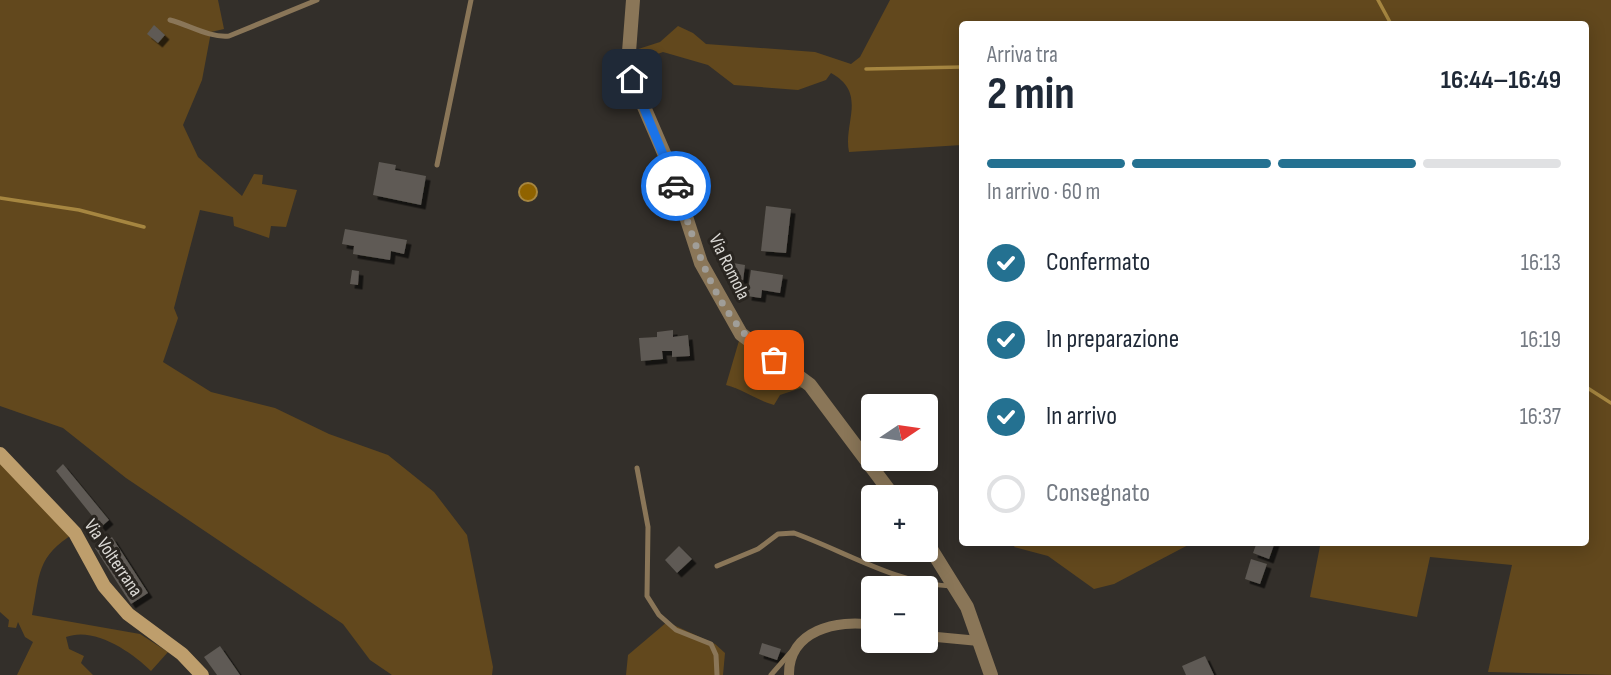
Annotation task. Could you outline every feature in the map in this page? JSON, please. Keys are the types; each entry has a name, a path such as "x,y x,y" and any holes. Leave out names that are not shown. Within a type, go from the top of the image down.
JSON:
{"main road":[{"name":"Via Volterrana","path":"0,454 75,533 104,586 128,614 182,654 202,675"}],"street":[{"name":"Via Romola","path":"634,0 629,52 632,79 670,167 701,263 741,334 810,385 885,485"},
{"path":"938,560 967,607 990,675"},
{"path":"789,675 793,650 808,636 826,627 850,621 861,623"},
{"path":"938,637 979,641"}],"lane":[{"path":"170,20 205,30 217,37 229,36 317,0"},
{"path":"437,165 471,0"},
{"path":"637,468 648,527 647,596 659,615 676,630 711,644 716,655 716,675"},
{"path":"717,566 758,549 778,534 793,533 897,575 936,586 954,586"},
{"path":"771,675 783,658 793,650"}],"shaded area":[{"path":"0,0 218,0 224,29 211,32 202,80 183,125 198,157 242,196 254,174 263,175 262,184 297,190 286,227 271,226 269,238 234,226 233,217 200,210 174,308 178,318 163,362 211,392 275,408 329,434 388,455 434,492 467,535 493,667 492,675 392,675 370,660 343,624 126,478 63,428 0,406"},
{"path":"890,0 1611,0 1611,675 1488,672 1512,565 1430,557 1417,617 1310,597 1320,546 1589,546 1589,21 959,21 959,145 849,152 852,109 849,90 831,73 826,80 798,90 734,85 708,65 663,52 630,64 629,52 660,42 678,26 693,33 706,44 815,52 851,64 860,57"},
{"path":"528,183 534,186 537,192 534,198 528,201 522,198 519,192 522,186"},
{"path":"741,334 810,385 780,395 774,405 726,385"},
{"path":"0,454 75,533 62,541 46,559 39,578 32,615 140,634 168,652 151,671 134,656 112,643 88,635 77,635 66,637 69,649 84,656 81,663 93,675 17,675 33,642 25,637 18,622 16,628 8,627 9,620 0,612"},
{"path":"1186,546 1114,584 1094,589 1048,556 1014,547"},
{"path":"667,622 715,644 725,653 723,675 626,675 628,655"}],"building":[{"path":"154,25 165,35 158,43 147,34"},
{"path":"379,162 396,165 395,170 426,176 421,205 373,195"},
{"path":"766,206 791,209 786,253 761,251"},
{"path":"345,229 407,240 404,254 391,251 390,260 353,254 354,246 342,244"},
{"path":"733,263 745,265 743,281 731,280"},
{"path":"352,270 359,271 358,285 350,284"},
{"path":"751,270 783,275 780,293 762,290 761,298 747,296"},
{"path":"673,330 673,337 688,335 690,356 672,357 672,351 662,351 663,359 641,361 639,338 657,337 657,332"},
{"path":"63,464 109,520 101,527 56,471"},
{"path":"112,537 148,593 131,604 95,548"},
{"path":"679,546 692,559 677,573 665,560"},
{"path":"1256,546 1274,546 1269,559 1253,553"},
{"path":"1251,559 1267,564 1260,584 1245,579"},
{"path":"762,643 781,649 777,660 759,654"},
{"path":"220,646 240,675 217,675 204,657"},
{"path":"1205,656 1214,675 1186,675 1182,666"}],"waterway":[{"path":"1378,0 1389,21"},
{"path":"866,69 959,67"},
{"path":"0,198 79,210 144,227"},
{"path":"1589,389 1611,403"}],"way so far":[{"path":"676,186 701,263 741,334 774,360"}],"route":[{"path":"632,79 676,186"}]}
